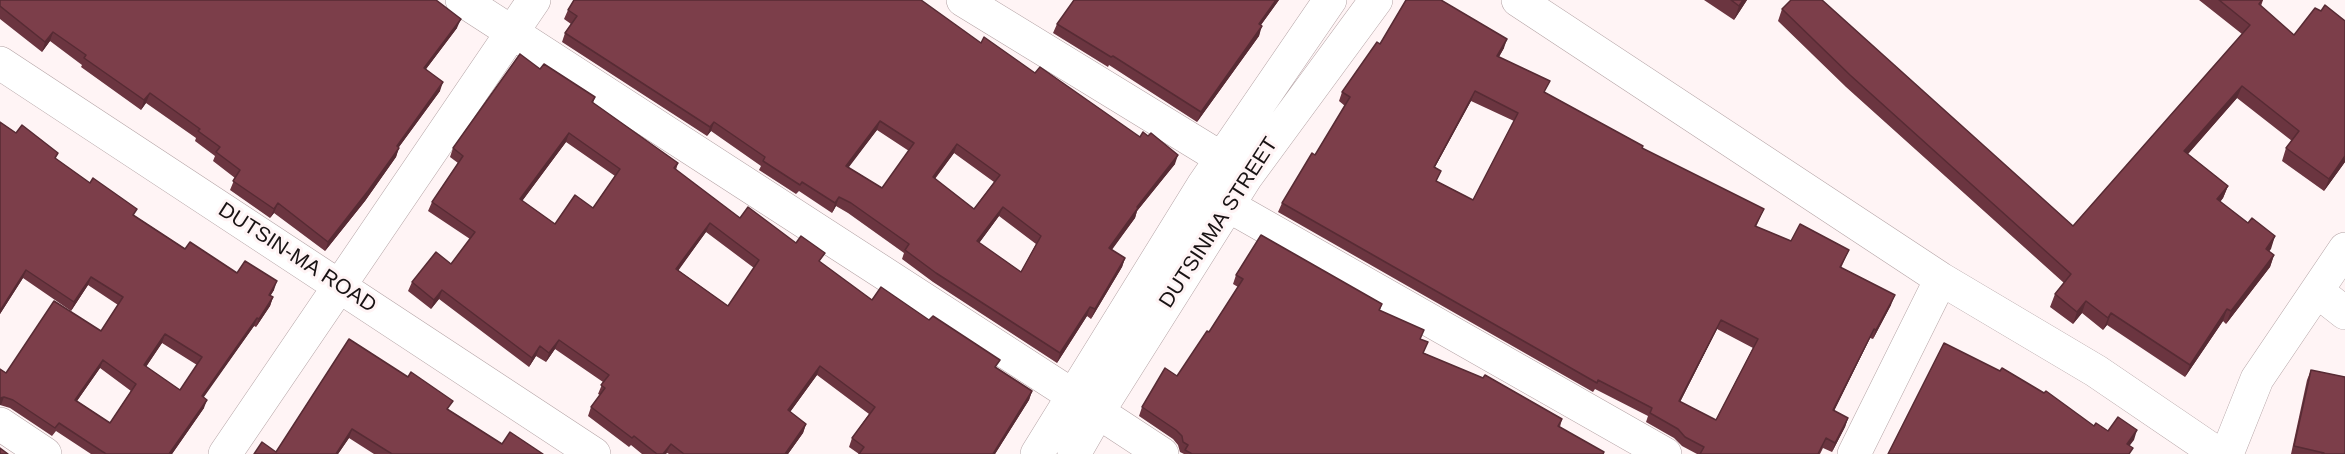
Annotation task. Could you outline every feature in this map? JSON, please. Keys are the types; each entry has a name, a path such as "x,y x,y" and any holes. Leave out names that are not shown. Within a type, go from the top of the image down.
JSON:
{"street":[{"path":"462,0 1162,454"},
{"path":"225,454 534,0"},
{"path":"963,0 1221,158"},
{"name":"DUTSINMA STREET","path":"1074,454 1085,403 1221,158 1330,0"},
{"name":"DUTSINMA STREET","path":"1037,454 1085,403 1376,0"},
{"path":"1518,0 1941,279 2096,370 2218,454"},
{"name":"DUTSIN-MA ROAD","path":"0,63 594,454"},
{"path":"1229,206 1665,454"},
{"path":"2227,454 2257,379 2345,249"},
{"path":"1854,454 1941,279"},
{"path":"2316,291 2345,313"},
{"path":"0,424 45,454"}],"building":[{"path":"0,0 436,0 461,19 424,68 443,82 397,146 399,148 328,242 278,203 274,209 233,181 240,170 216,152 220,147 198,131 200,129 150,93 144,100 84,58 86,55 53,32 45,42 0,6"},
{"path":"574,0 921,0 981,43 984,37 1035,73 1040,67 1140,137 1143,132 1148,136 1151,133 1178,155 1137,207 1109,248 1125,258 1095,309 1090,307 1060,353 936,273 905,250 909,244 851,203 839,197 835,203 802,182 800,185 763,161 765,157 714,122 710,127 565,33 577,16 568,10","holes":["880,121 914,143 882,188 846,166","957,144 1000,175 974,209 933,177","1003,207 1041,236 1021,272 977,241"]},
{"path":"1074,0 1276,0 1259,24 1262,26 1201,112 1113,56 1111,57 1057,24"},
{"path":"1406,0 1441,0 1507,39 1497,56 1550,81 1544,92 1643,146 1642,148 1764,209 1755,226 1791,241 1800,224 1849,250 1840,267 1895,295 1876,330 1874,329 1833,410 1848,418 1835,443 1826,438 1818,454 1700,454 1704,447 1650,413 1652,408 1598,380 1597,383 1282,203 1312,153 1315,155 1350,97 1342,92 1377,42 1380,44","holes":["1475,91 1518,113 1473,200 1436,181 1441,171 1434,167","1721,320 1758,339 1716,420 1679,401"]},
{"path":"1731,0 1743,0 1739,6"},
{"path":"1791,0 1822,0 2073,226 2250,25 2219,0 2262,0 2259,4 2294,35 2315,8 2321,11 2325,5 2345,21 2345,156 2329,179 2286,148 2299,131 2242,86 2184,151 2228,186 2217,199 2248,223 2252,218 2275,236 2266,249 2274,255 2231,311 2227,309 2190,365 2111,313 2108,318 2086,301 2077,312 2055,294 2071,274 1850,75 1782,9"},
{"path":"520,54 540,69 544,64 595,97 592,102 678,163 674,168 740,218 748,207 796,243 801,236 825,253 819,261 872,300 881,287 929,320 933,316 1000,360 995,367 1032,391 993,454 859,454 864,447 852,438 875,407 820,366 788,410 806,424 785,454 684,454 671,444 663,454 657,454 591,407 605,388 601,385 609,375 559,340 549,353 540,346 532,358 442,290 434,300 412,282 436,252 451,264 475,232 432,202 463,156 453,148","holes":["569,133 620,169 593,208 575,195 555,224 520,199","710,223 759,260 728,306 676,269"]},
{"path":"0,122 16,133 22,125 58,153 55,158 90,183 93,178 137,209 133,215 185,249 190,242 237,273 245,261 277,281 269,295 273,297 202,396 207,400 169,454 106,454 59,423 55,428 13,400 0,398 0,369 6,373 54,301 101,331 123,297 91,277 74,302 26,270 0,311","holes":["165,334 202,357 180,390 144,365","103,360 136,384 110,423 75,400"]},
{"path":"1261,235 1382,304 1379,310 1424,330 1420,339 1428,342 1423,353 1483,378 1485,375 1562,419 1558,426 1604,452 1603,454 1192,454 1185,450 1188,445 1183,442 1182,436 1176,430 1142,407 1165,368 1177,376 1207,331 1209,332 1243,279 1236,275"},
{"path":"349,339 408,377 411,372 453,401 447,409 502,444 510,432 543,454 392,454 352,429 336,454 254,454 262,442 276,452"},
{"path":"1944,343 2000,371 2002,368 2044,393 2046,391 2094,426 2096,423 2108,431 2118,417 2137,430 2127,444 2133,448 2129,454 1888,454"},
{"path":"2311,370 2345,377 2345,454 2322,454 2324,453 2294,446"},
{"path":"0,448 8,454 0,454"}]}
